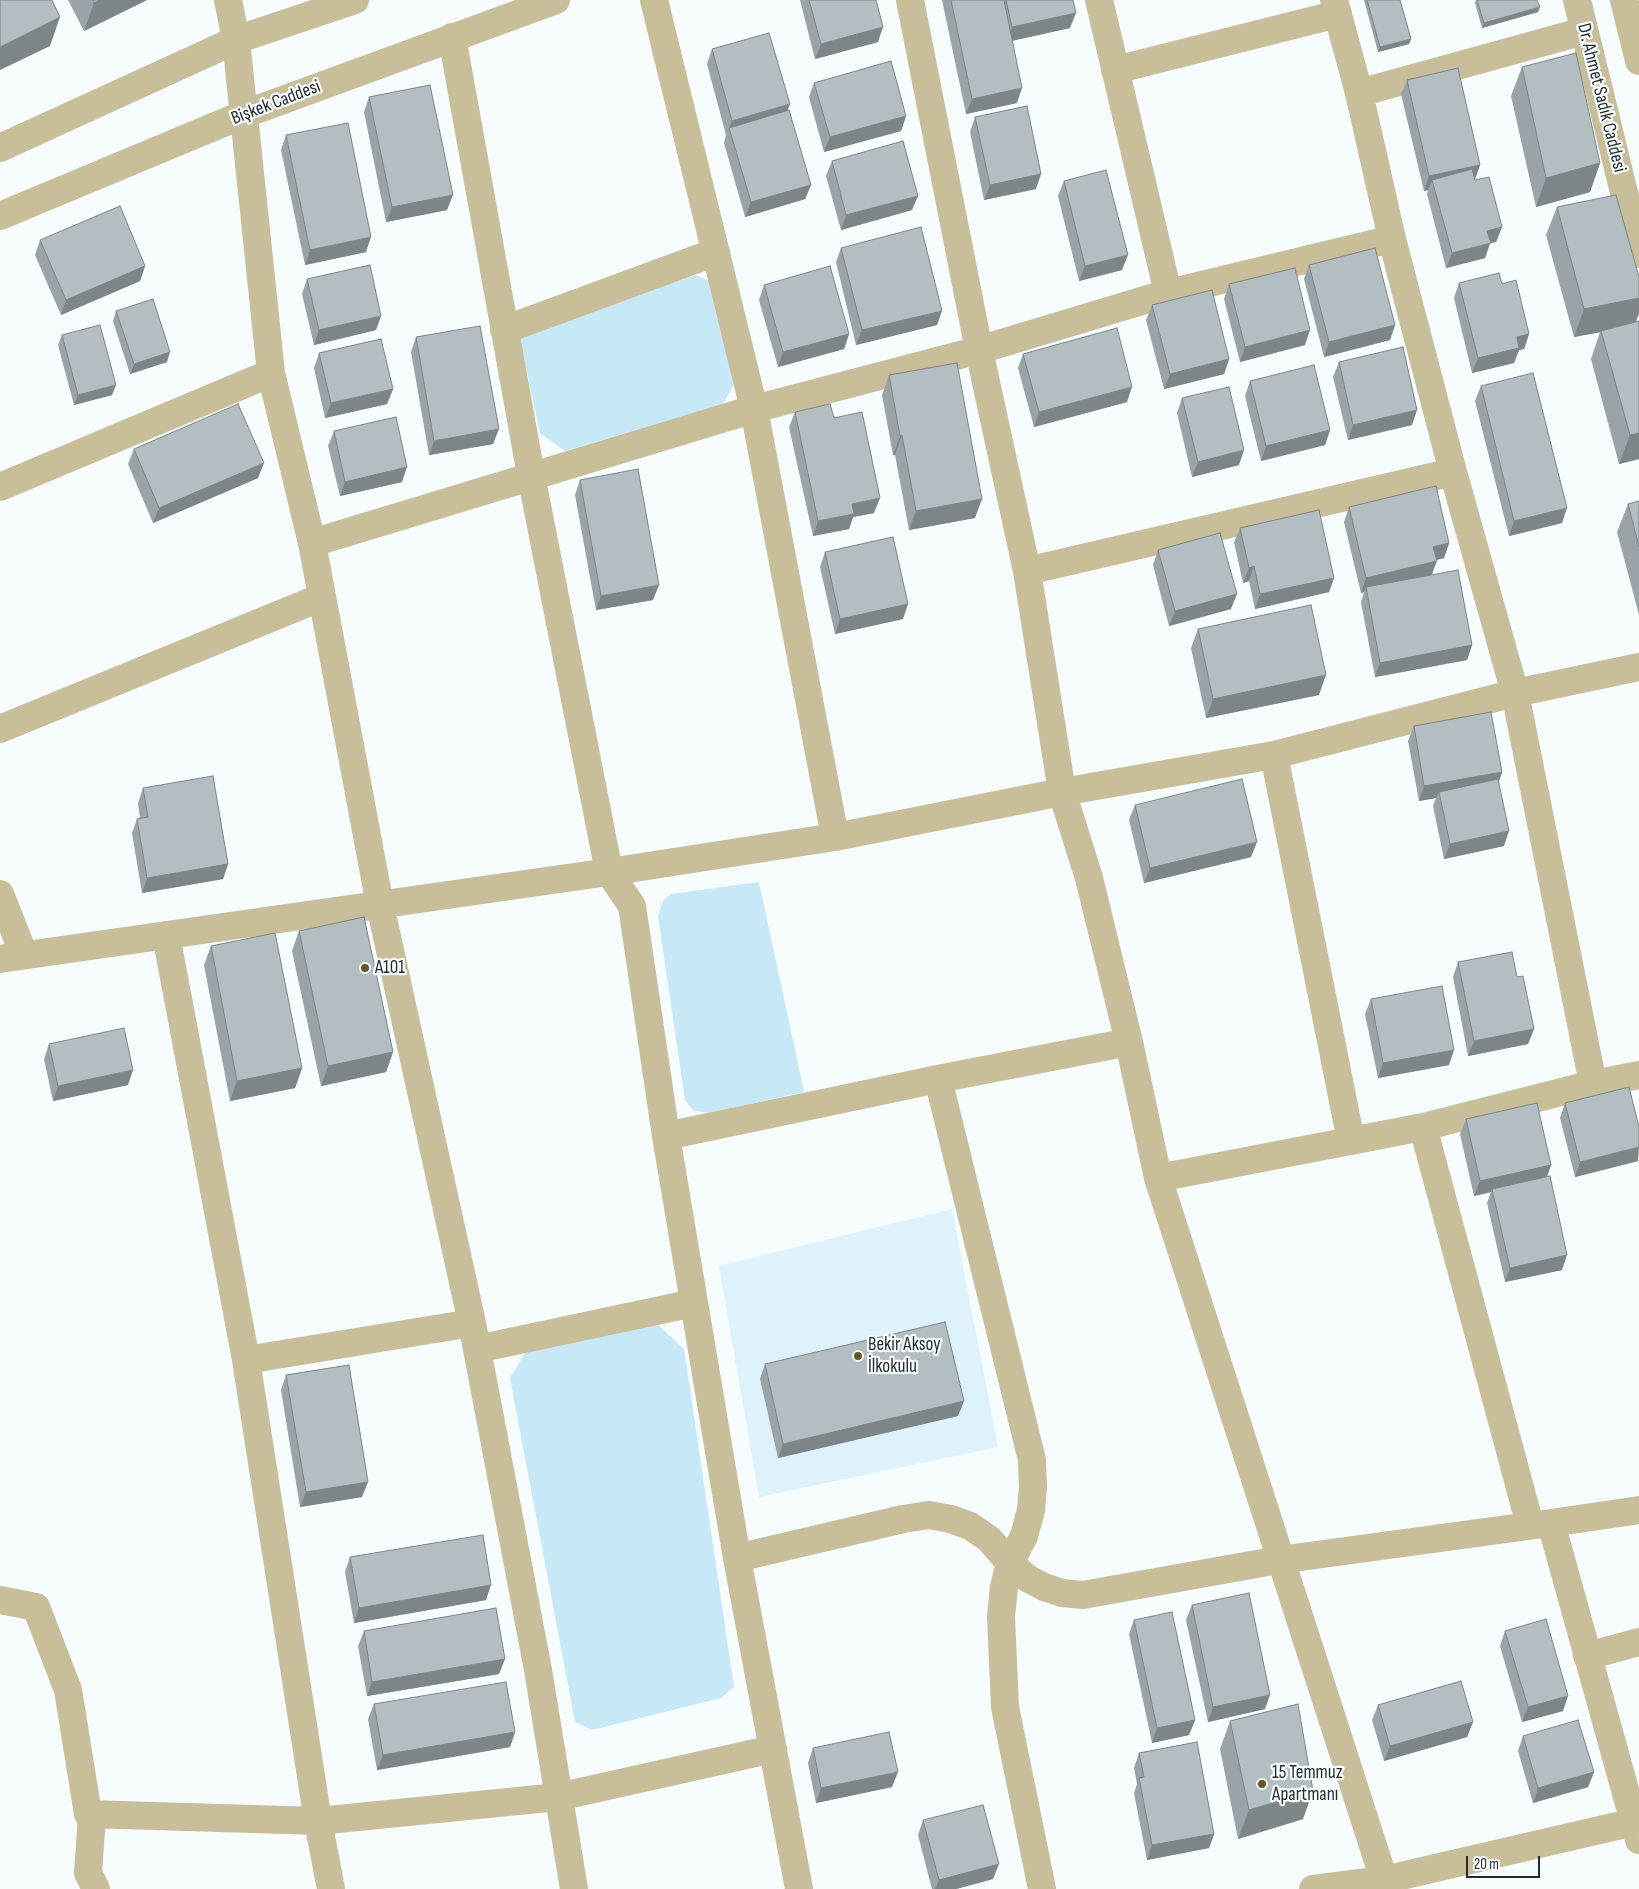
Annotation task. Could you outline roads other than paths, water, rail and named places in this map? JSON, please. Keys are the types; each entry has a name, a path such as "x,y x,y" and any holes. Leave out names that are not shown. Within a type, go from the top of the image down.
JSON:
{"street":[{"path":"228,0 236,40 242,115 272,372 312,543 380,905 474,1336 538,1670 574,1889"},
{"path":"0,148 236,40 355,0"},
{"name":"Bişkek Caddesi","path":"0,216 242,115 556,0"},
{"path":"654,0 754,409 835,837"},
{"path":"910,0 979,350 1027,571 1062,792 1089,878 1129,1042 1158,1178 1279,1560 1385,1885"},
{"path":"1099,0 1168,294"},
{"name":"Dr. Ahmet Sadık Caddesi","path":"1577,0 1639,254"},
{"path":"1624,0 1639,60"},
{"path":"1115,70 1336,7 1360,92 1392,240 1514,693 1593,1084"},
{"path":"1360,92 1584,31"},
{"path":"452,37 531,475 609,872 632,906 666,1136 737,1558 799,1889"},
{"path":"312,543 531,475 754,409 979,350 1168,294 1392,240"},
{"path":"504,330 716,252"},
{"path":"0,487 272,372"},
{"path":"1027,571 1453,472"},
{"path":"0,729 322,597"},
{"path":"0,894 12,957 609,872 835,837 1062,792 1274,755 1514,693 1639,667"},
{"path":"1274,755 1351,1141"},
{"path":"166,935 246,1360 330,1889"},
{"path":"666,1136 938,1079 1129,1042"},
{"path":"1158,1178 1423,1127 1593,1084 1639,1075"},
{"path":"938,1079 1032,1460 1034,1488 1031,1510 1024,1536 1010,1563 1004,1587 1000,1617 1004,1708 1042,1889"},
{"path":"1313,1889 1385,1885 1637,1828 1587,1656 1540,1524 1423,1127"},
{"path":"246,1360 474,1336 694,1303"},
{"path":"737,1558 903,1518 929,1515 951,1519 970,1526 989,1539 1010,1563 1027,1578 1044,1587 1062,1593 1083,1595 1279,1560 1639,1510"},
{"path":"0,1600 36,1607 68,1690 88,1814 92,1817 88,1873 96,1889"},
{"path":"1587,1656 1639,1642"},
{"path":"88,1814 318,1821 558,1797 773,1749"}],"place":[{"name":"A101","path":"365,968"},
{"name":"Bekir Aksoy İlkokulu","path":"858,1356"},
{"name":"15 Temmuz Apartmanı","path":"1262,1784"}]}
